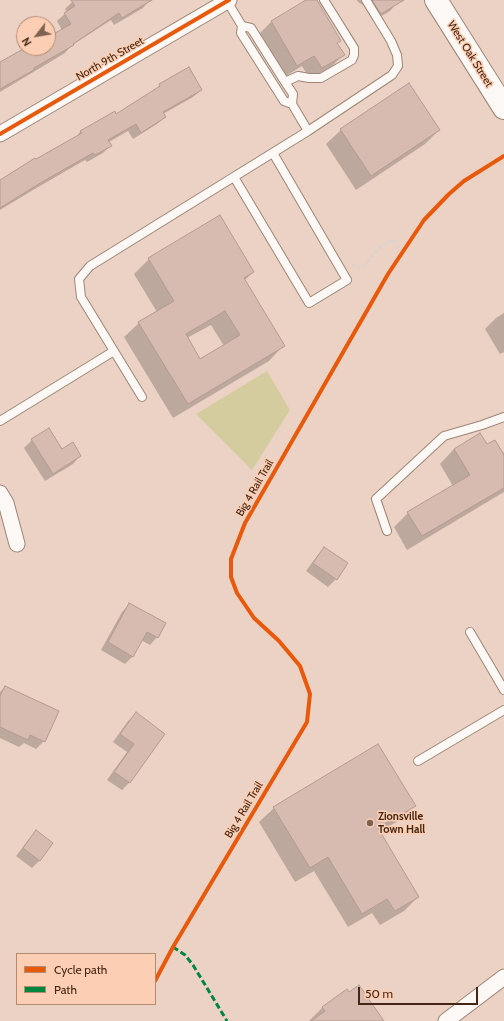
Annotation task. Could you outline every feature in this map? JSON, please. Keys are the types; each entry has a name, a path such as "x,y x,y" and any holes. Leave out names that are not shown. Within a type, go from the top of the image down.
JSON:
{"main road":[{"name":"West Oak Street","path":"436,0 504,108"}],"street":[{"name":"North 9th Street","path":"0,134 228,1"},
{"path":"0,492 6,503 17,544"},
{"path":"446,1021 504,977"}],"lane":[{"path":"286,82 298,76 320,78 352,60 354,48 324,0"},
{"path":"142,397 81,297 79,279 90,266 308,131 392,75 398,66 397,55 391,41 366,0"},
{"path":"228,1 242,26 241,33 284,101 292,104"},
{"path":"242,26 251,28 286,82 293,94 292,104 308,131"},
{"path":"234,177 309,303 347,280 273,152"},
{"path":"0,421 114,351"},
{"path":"387,530 376,499 444,436 504,417"},
{"path":"470,632 504,690"},
{"path":"418,762 504,710"}],"path":[{"path":"345,277 354,265 359,268 364,266 378,249 392,240 403,252"},
{"path":"399,257 407,245"}],"shaded area":[{"path":"267,371 290,410 252,470 196,414"}],"building":[{"path":"71,0 152,0 122,18 119,13 73,44 74,45 56,55 56,32 71,24 64,13 75,6"},
{"path":"306,0 317,0 341,41 337,43 345,55 322,68 314,56 297,66 271,21"},
{"path":"372,0 404,0 381,14"},
{"path":"16,53 16,56 55,56 34,68 34,70 0,89 0,62"},
{"path":"189,67 202,90 163,112 166,117 141,133 136,124 108,140 112,146 95,155 93,153 0,208 0,180 35,158 36,159 82,133 80,131 115,111 116,114 160,86 159,84"},
{"path":"409,83 440,130 371,176 340,129"},
{"path":"220,215 254,272 244,278 285,346 188,404 138,322 174,301 148,258","holes":["225,311 240,335 200,359 186,334"]},
{"path":"49,428 62,449 73,442 81,456 53,474 31,439"},
{"path":"480,433 487,444 495,440 504,455 504,488 422,536 407,512 470,475 454,449"},
{"path":"324,547 348,563 337,580 313,563"},
{"path":"129,603 166,623 158,638 147,632 133,657 108,642"},
{"path":"5,686 59,711 45,742 30,735 28,740 0,727 0,696"},
{"path":"136,712 165,734 130,783 114,772 134,744 120,734"},
{"path":"378,744 416,806 378,828 419,897 395,911 387,899 362,914 328,857 310,868 273,807"},
{"path":"36,830 53,843 40,861 23,848"},
{"path":"359,985 384,1021 311,1021 325,1011 322,1007 347,989 349,992"}],"marked path":[{"path":"173,947 185,955 193,965 227,1021"}],"cycle path":[{"path":"0,134 229,0"},
{"name":"Big 4 Rail Trail","path":"156,979 173,947 307,722 310,694 300,666 279,641 254,618 237,593 231,577 231,559 245,523 388,274 424,220 464,181 504,156"}],"place":[{"name":"Zionsville Town Hall","path":"370,823"}]}
